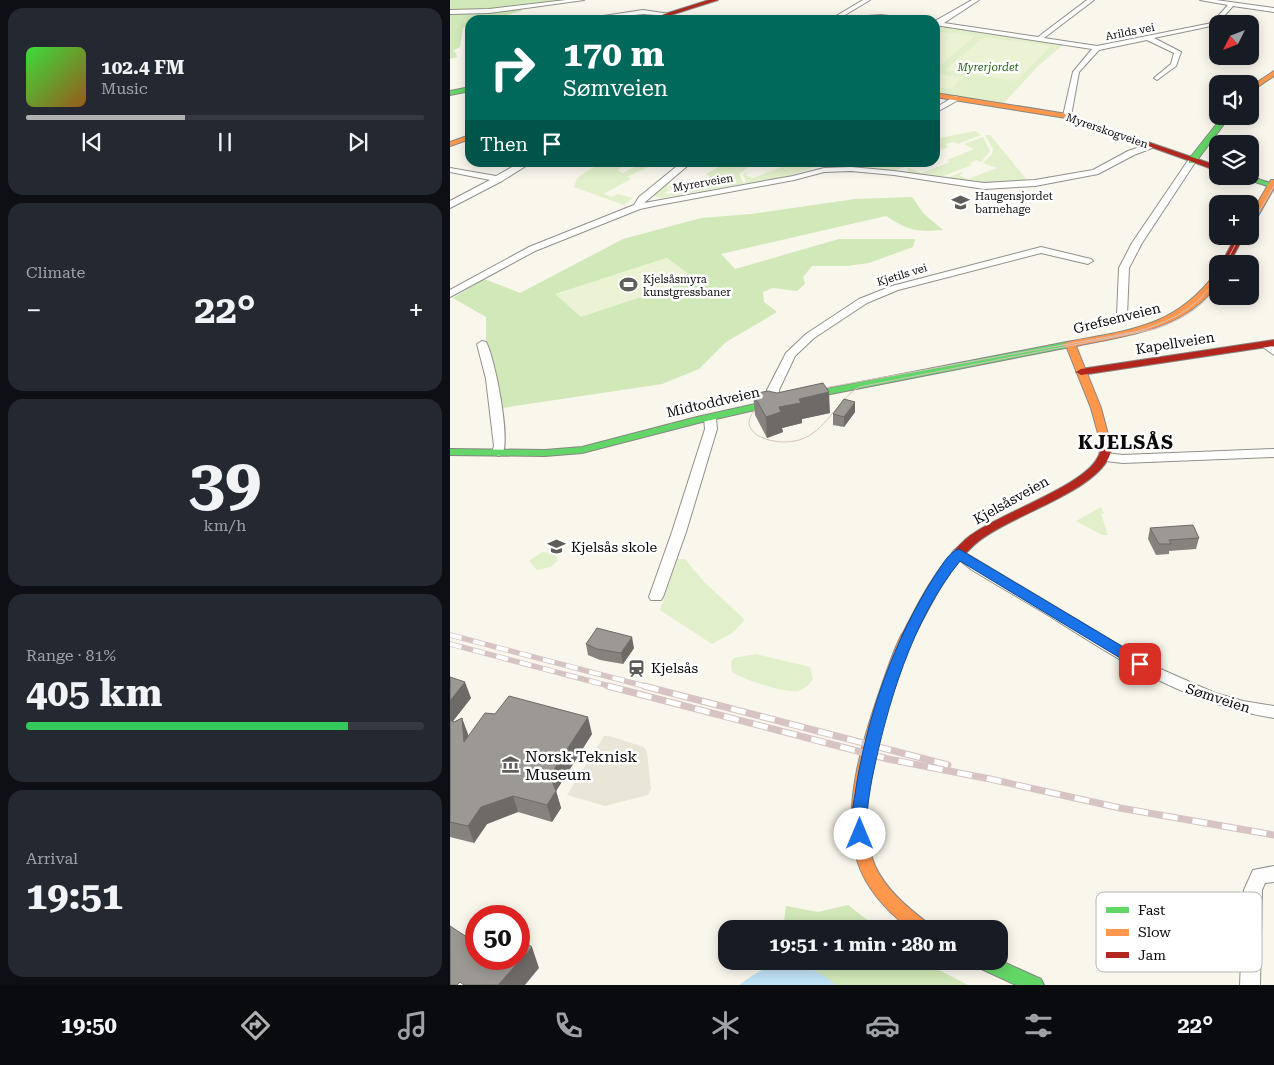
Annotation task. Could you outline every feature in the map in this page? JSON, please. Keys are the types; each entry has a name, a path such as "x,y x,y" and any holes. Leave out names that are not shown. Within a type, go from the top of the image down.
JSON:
{"street":[{"path":"450,12 489,11 581,0"},
{"path":"664,15 715,0"},
{"path":"842,15 868,0"},
{"path":"940,21 976,0"},
{"path":"1040,38 1091,0"},
{"path":"1203,0 1274,10"},
{"name":"Arilds vei","path":"1067,116 1076,72 1097,48 1214,24 1232,4"},
{"path":"619,15 643,12 667,14"},
{"path":"940,23 1097,48"},
{"path":"1148,38 1178,52 1174,65 1157,78"},
{"path":"1259,84 1274,73"},
{"path":"450,93 465,90"},
{"name":"Myrerskogveien","path":"940,95 1067,116 1209,166"},
{"path":"940,108 958,98"},
{"path":"1122,315 1124,268 1137,243 1192,161 1220,125"},
{"path":"450,144 465,139"},
{"name":"Myrerveien","path":"450,294 522,254 637,206 794,178 824,170 850,169 894,173 974,185 1024,184 1094,172 1149,146"},
{"path":"450,205 519,167"},
{"path":"637,206 642,199 682,167"},
{"path":"824,170 829,167"},
{"path":"450,170 499,179"},
{"path":"1259,181 1273,185 1259,208"},
{"name":"Kjetils vei","path":"774,403 773,390 790,355 810,336 863,301 895,288 1041,250 1088,261"},
{"name":"Grefsenveien","path":"1070,345 1138,330 1174,318 1198,303 1209,288"},
{"name":"Grefsenveien","path":"1070,345 1095,344 1128,339 1168,328 1202,311 1209,304"},
{"path":"482,344 486,352 492,384 500,446 498,452"},
{"path":"1070,345 1105,438 1105,457 1123,459 1274,453"},
{"name":"Midtoddveien","path":"450,452 545,453 582,450 710,418 848,387 1070,345"},
{"name":"Kapellveien","path":"1081,372 1271,347"},
{"path":"656,597 679,532 711,429 710,418"},
{"name":"Kjelsåsveien","path":"911,920 901,912 875,882 863,852 860,834 860,808 877,726 891,679 924,603 959,553 982,531 1087,476 1105,457"},
{"name":"Sømveien","path":"959,553 1063,618 1170,681 1240,707 1274,712"},
{"path":"1253,892 1259,876 1274,874"},
{"path":"1002,970 1035,985"},
{"path":"1250,972 1250,985"}],"green space":[{"path":"450,0 563,0 483,10 450,10"},
{"path":"520,9 522,11 504,15 465,15 465,27 463,28 460,47 453,51 457,57 450,59 450,15"},
{"name":"Myrerjordet","path":"940,25 1064,44 1038,66 1004,103 940,94"},
{"path":"940,32 975,36 940,65"},
{"path":"984,37 1051,46 1016,81 945,70"},
{"path":"940,74 963,78 951,89 940,87"},
{"path":"975,131 981,135 958,144 954,142 945,144 948,147 940,150 940,138"},
{"path":"985,135 990,135 1028,181 987,184 950,180 948,178 961,172 963,173 959,175 968,179 997,168 983,163 992,154 993,149"},
{"path":"983,137 990,151 981,162 977,160 970,163 972,165 938,178 905,173 909,171 906,169 909,168 922,173 940,167 950,162 947,160 974,149 964,144"},
{"path":"594,167 622,167 617,170 623,173 634,167 648,167 627,177 631,179 603,194 612,197 618,194 633,198 624,205 574,187 577,178"},
{"path":"719,167 747,167 739,174 744,184 661,198 654,196 654,193 668,182 673,182 666,187 670,190 664,193 670,194 675,191 668,187 672,184 676,185 672,187 683,190 709,176 706,174"},
{"path":"782,167 816,167 790,176 744,184 746,181 743,175 745,172 748,173 745,175 753,178"},
{"path":"848,167 904,167 893,171"},
{"path":"912,197 924,214 943,230 926,231 907,228 886,216 721,254 735,269 839,239 915,239 913,247 869,263 847,266 812,266 803,277 805,284 797,291 773,288 763,292 764,302 777,312 726,342 699,369 662,384 502,408 486,342 486,317 453,298 484,279 520,293 623,239 701,218 751,214 855,199","holes":["667,258 695,279 556,294"]},
{"name":"Kjelsåsmyra kunstgressbaner","path":"667,258 695,279 581,317 555,294"},
{"path":"1101,507 1104,513 1101,514 1108,535 1102,535 1076,521"},
{"path":"542,552 554,553 558,560 551,567 537,570 529,561"},
{"path":"677,559 685,559 704,582 743,618 744,621 732,633 712,644 660,610"},
{"path":"756,654 810,667 813,679 802,689 792,691 745,679 732,672 731,662 734,658"},
{"path":"848,905 867,920 784,920 786,906 818,912"},
{"path":"809,970 939,970 968,985 836,985"}],"shaded area":[{"path":"604,736 644,747 647,752 651,789 648,795 605,806 567,795"}],"water":[{"path":"763,970 813,970 836,985 739,985"}],"building":[{"path":"823,383 829,392 799,399 801,403 779,407 781,412 766,417 753,394 768,391 777,393"},
{"path":"844,399 855,402 844,417 833,414"},
{"path":"1193,525 1199,538 1169,540 1171,544 1159,544 1150,528"},
{"path":"597,628 632,637 621,653 597,649 586,644"},
{"path":"450,677 465,682 450,701"},
{"name":"Norsk Teknisk Museum","path":"509,696 588,717 551,774 549,774 556,791 547,805 513,796 481,807 468,826 450,822 450,720 454,722 462,718 464,742 485,713 495,714"},
{"path":"450,926 465,936 465,970 511,970 498,985 464,985 460,982 457,985 450,985"}],"tram line":[{"path":"1259,212 1274,186"},
{"path":"1230,255 1235,245"},
{"path":"813,390 1135,332 1172,318 1193,305 1209,288"},
{"path":"764,402 753,412 749,421 751,428 756,434 765,439 776,441 788,442 799,440 817,430 844,400 859,387 1155,329 1174,322 1198,307 1209,296"}],"railway":[{"path":"450,635 648,687"},
{"path":"450,644 613,687"},
{"path":"608,686 888,759 990,779 1120,808 1274,835"},
{"path":"644,686 948,765"}],"traffic: fast":[{"path":"450,93 465,90"},
{"path":"1192,161 1220,125"},
{"path":"1259,182 1272,186"},
{"path":"805,396 1067,345"},
{"path":"450,452 545,453 582,450 697,420 778,402"},
{"path":"1002,970 1035,985"}],"traffic: slow":[{"path":"1259,84 1274,73"},
{"path":"940,96 1067,116 1128,137"},
{"path":"450,144 465,139"},
{"path":"1259,208 1274,182"},
{"path":"1067,345 1151,326 1189,308 1209,288"},
{"path":"1071,345 1096,408 1105,442"},
{"path":"907,637 878,718 863,782 860,812 861,840 866,863 883,892 897,908 912,920"}],"traffic: jam":[{"path":"666,15 715,0"},
{"path":"1128,137 1209,166"},
{"path":"1230,255 1235,245"},
{"path":"1081,372 1274,343"},
{"path":"907,637 934,586 970,542 983,532 1082,479 1096,468 1104,457 1105,442"}],"place":[{"name":"Haugensjordet barnehage","path":"961,202"},
{"name":"Kjelsåsmyra kunstgressbaner","path":"629,285"},
{"name":"Kjelsås skole","path":"557,547"},
{"name":"Kjelsås","path":"637,668"},
{"name":"Norsk Teknisk Museum","path":"511,765"}],"district":[{"name":"KJELSÅS","path":"1126,442"}],"route":[{"path":"860,834 859,815 864,781 877,726 891,679 924,603 959,553 967,560 1140,664"}]}
